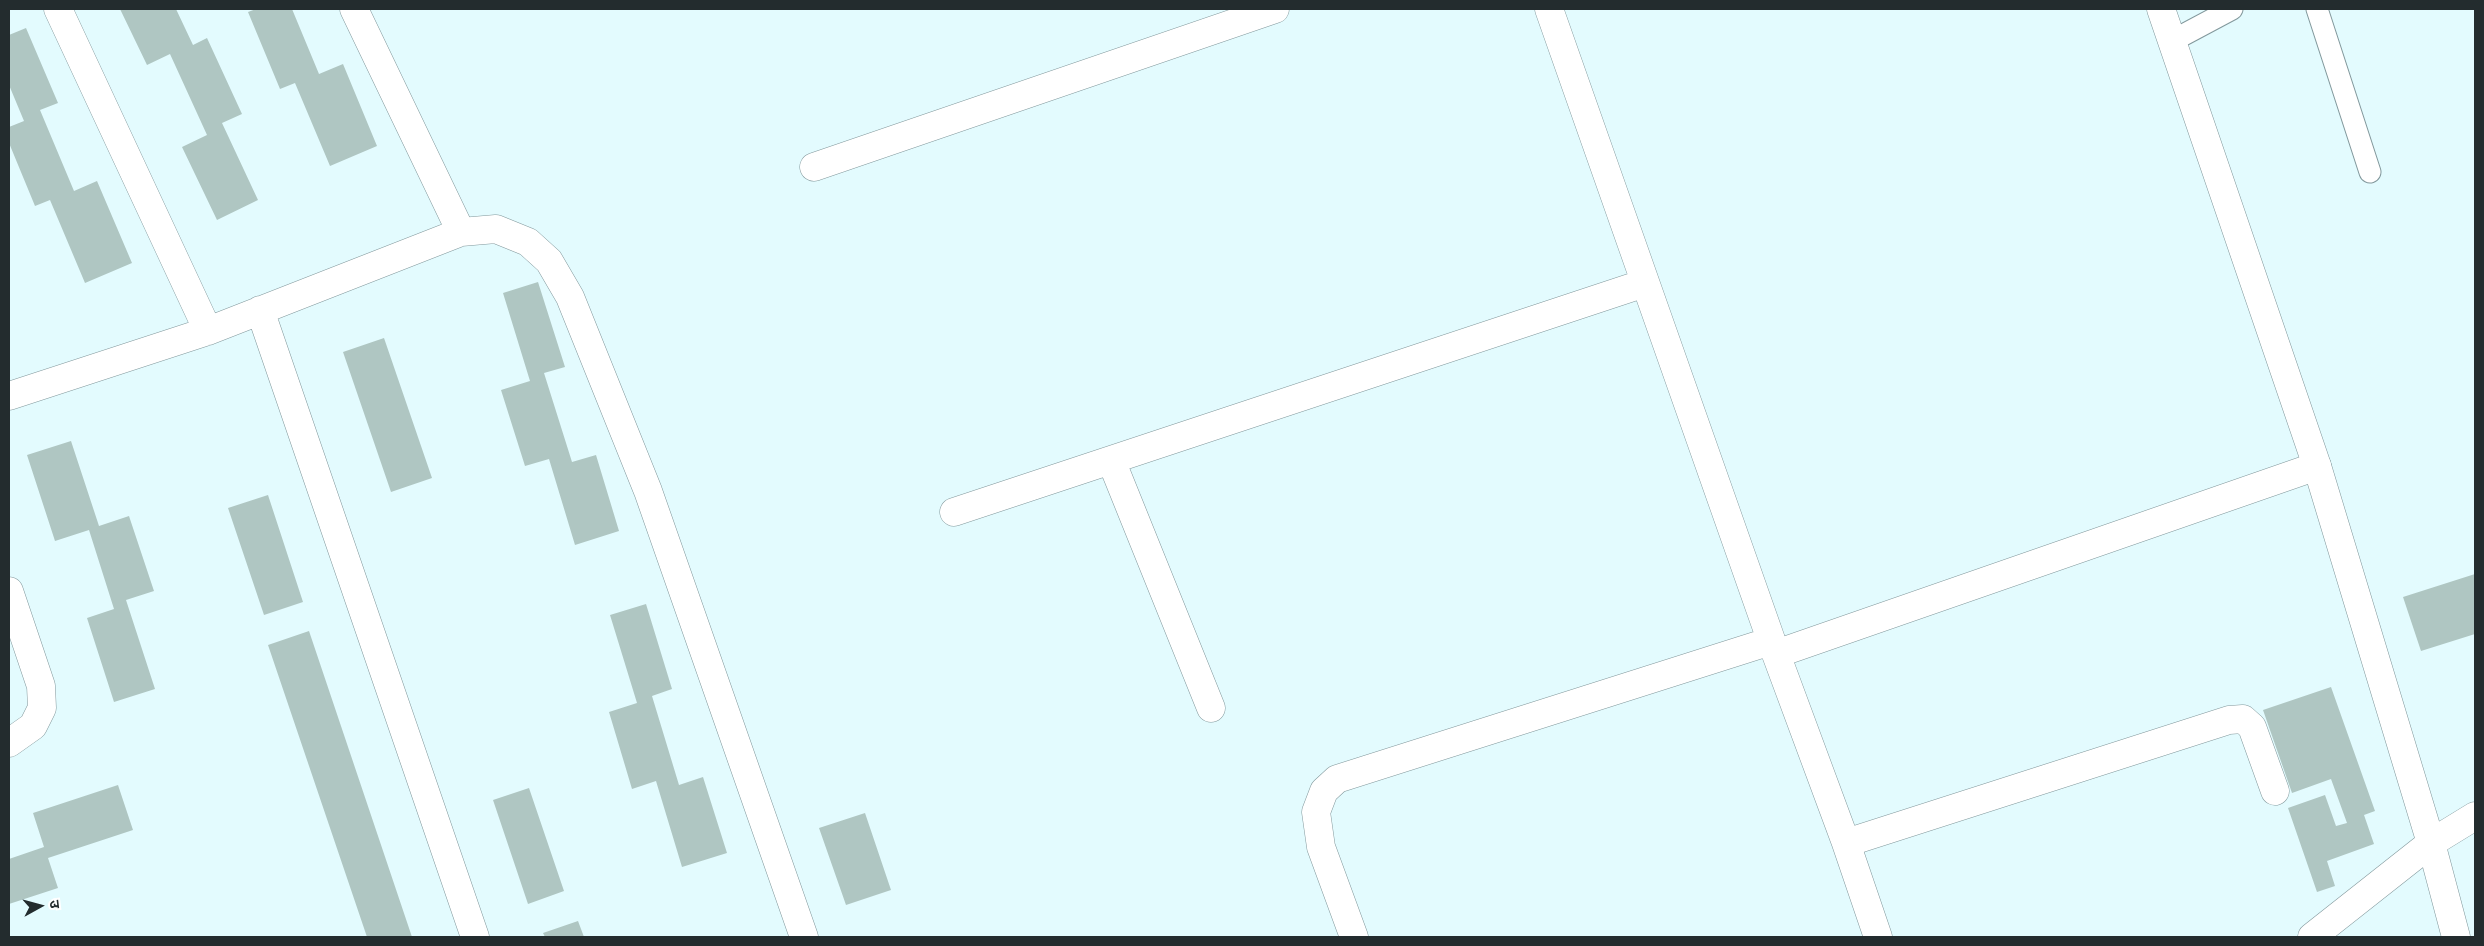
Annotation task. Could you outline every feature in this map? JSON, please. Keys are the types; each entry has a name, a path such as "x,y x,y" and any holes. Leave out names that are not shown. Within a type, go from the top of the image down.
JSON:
{"street":[{"path":"58,9 208,331"},
{"path":"354,9 461,232"},
{"path":"814,167 1275,9"},
{"path":"1549,9 1878,937"},
{"path":"2161,9 2317,466 2431,843 2456,937"},
{"path":"9,396 208,331 461,232 496,230 528,242 549,261 570,297 648,491 804,937"},
{"path":"954,512 1646,283"},
{"path":"260,310 475,937"},
{"path":"1111,460 1211,708"},
{"path":"1354,937 1321,847 1316,812 1324,791 1337,779 1774,648 2317,466"},
{"path":"9,591 41,686 42,708 33,726 9,743"},
{"path":"1846,843 2229,720 2243,719 2252,727 2275,791"},
{"path":"2312,937 2431,843 2475,816"}],"lane":[{"path":"2172,41 2232,9"},
{"path":"2318,9 2370,172"}],"building":[{"path":"120,9 176,9 193,45 207,38 242,114 222,123 258,200 217,220 182,147 207,135 170,54 147,65"},
{"path":"256,9 292,9 319,74 343,64 377,146 330,166 295,83 280,89 248,12"},
{"path":"26,28 58,103 40,110 74,191 97,181 132,263 85,283 50,200 35,206 9,143 9,127 24,121 9,85 9,35"},
{"path":"538,282 565,367 544,373 572,462 596,455 619,531 575,545 549,459 525,466 501,390 530,381 503,293"},
{"path":"384,338 432,478 391,492 343,352"},
{"path":"71,441 99,526 129,516 154,591 126,600 155,689 114,702 87,618 114,609 89,530 55,541 27,455"},
{"path":"268,495 303,602 264,615 228,508"},
{"path":"2475,574 2475,634 2421,651 2403,597"},
{"path":"646,604 672,689 652,696 679,785 703,777 727,853 682,867 656,781 632,789 609,712 637,703 610,615"},
{"path":"309,631 412,937 367,937 268,645"},
{"path":"2331,687 2375,811 2364,815 2374,844 2327,861 2335,886 2317,892 2288,808 2325,795 2336,826 2347,823 2331,779 2292,793 2263,710"},
{"path":"118,785 133,830 48,858 58,888 9,904 9,859 44,847 33,813"},
{"path":"529,788 564,891 528,904 493,800"},
{"path":"865,813 891,890 846,905 819,828"},
{"path":"578,921 584,937 545,937 543,933"}]}
